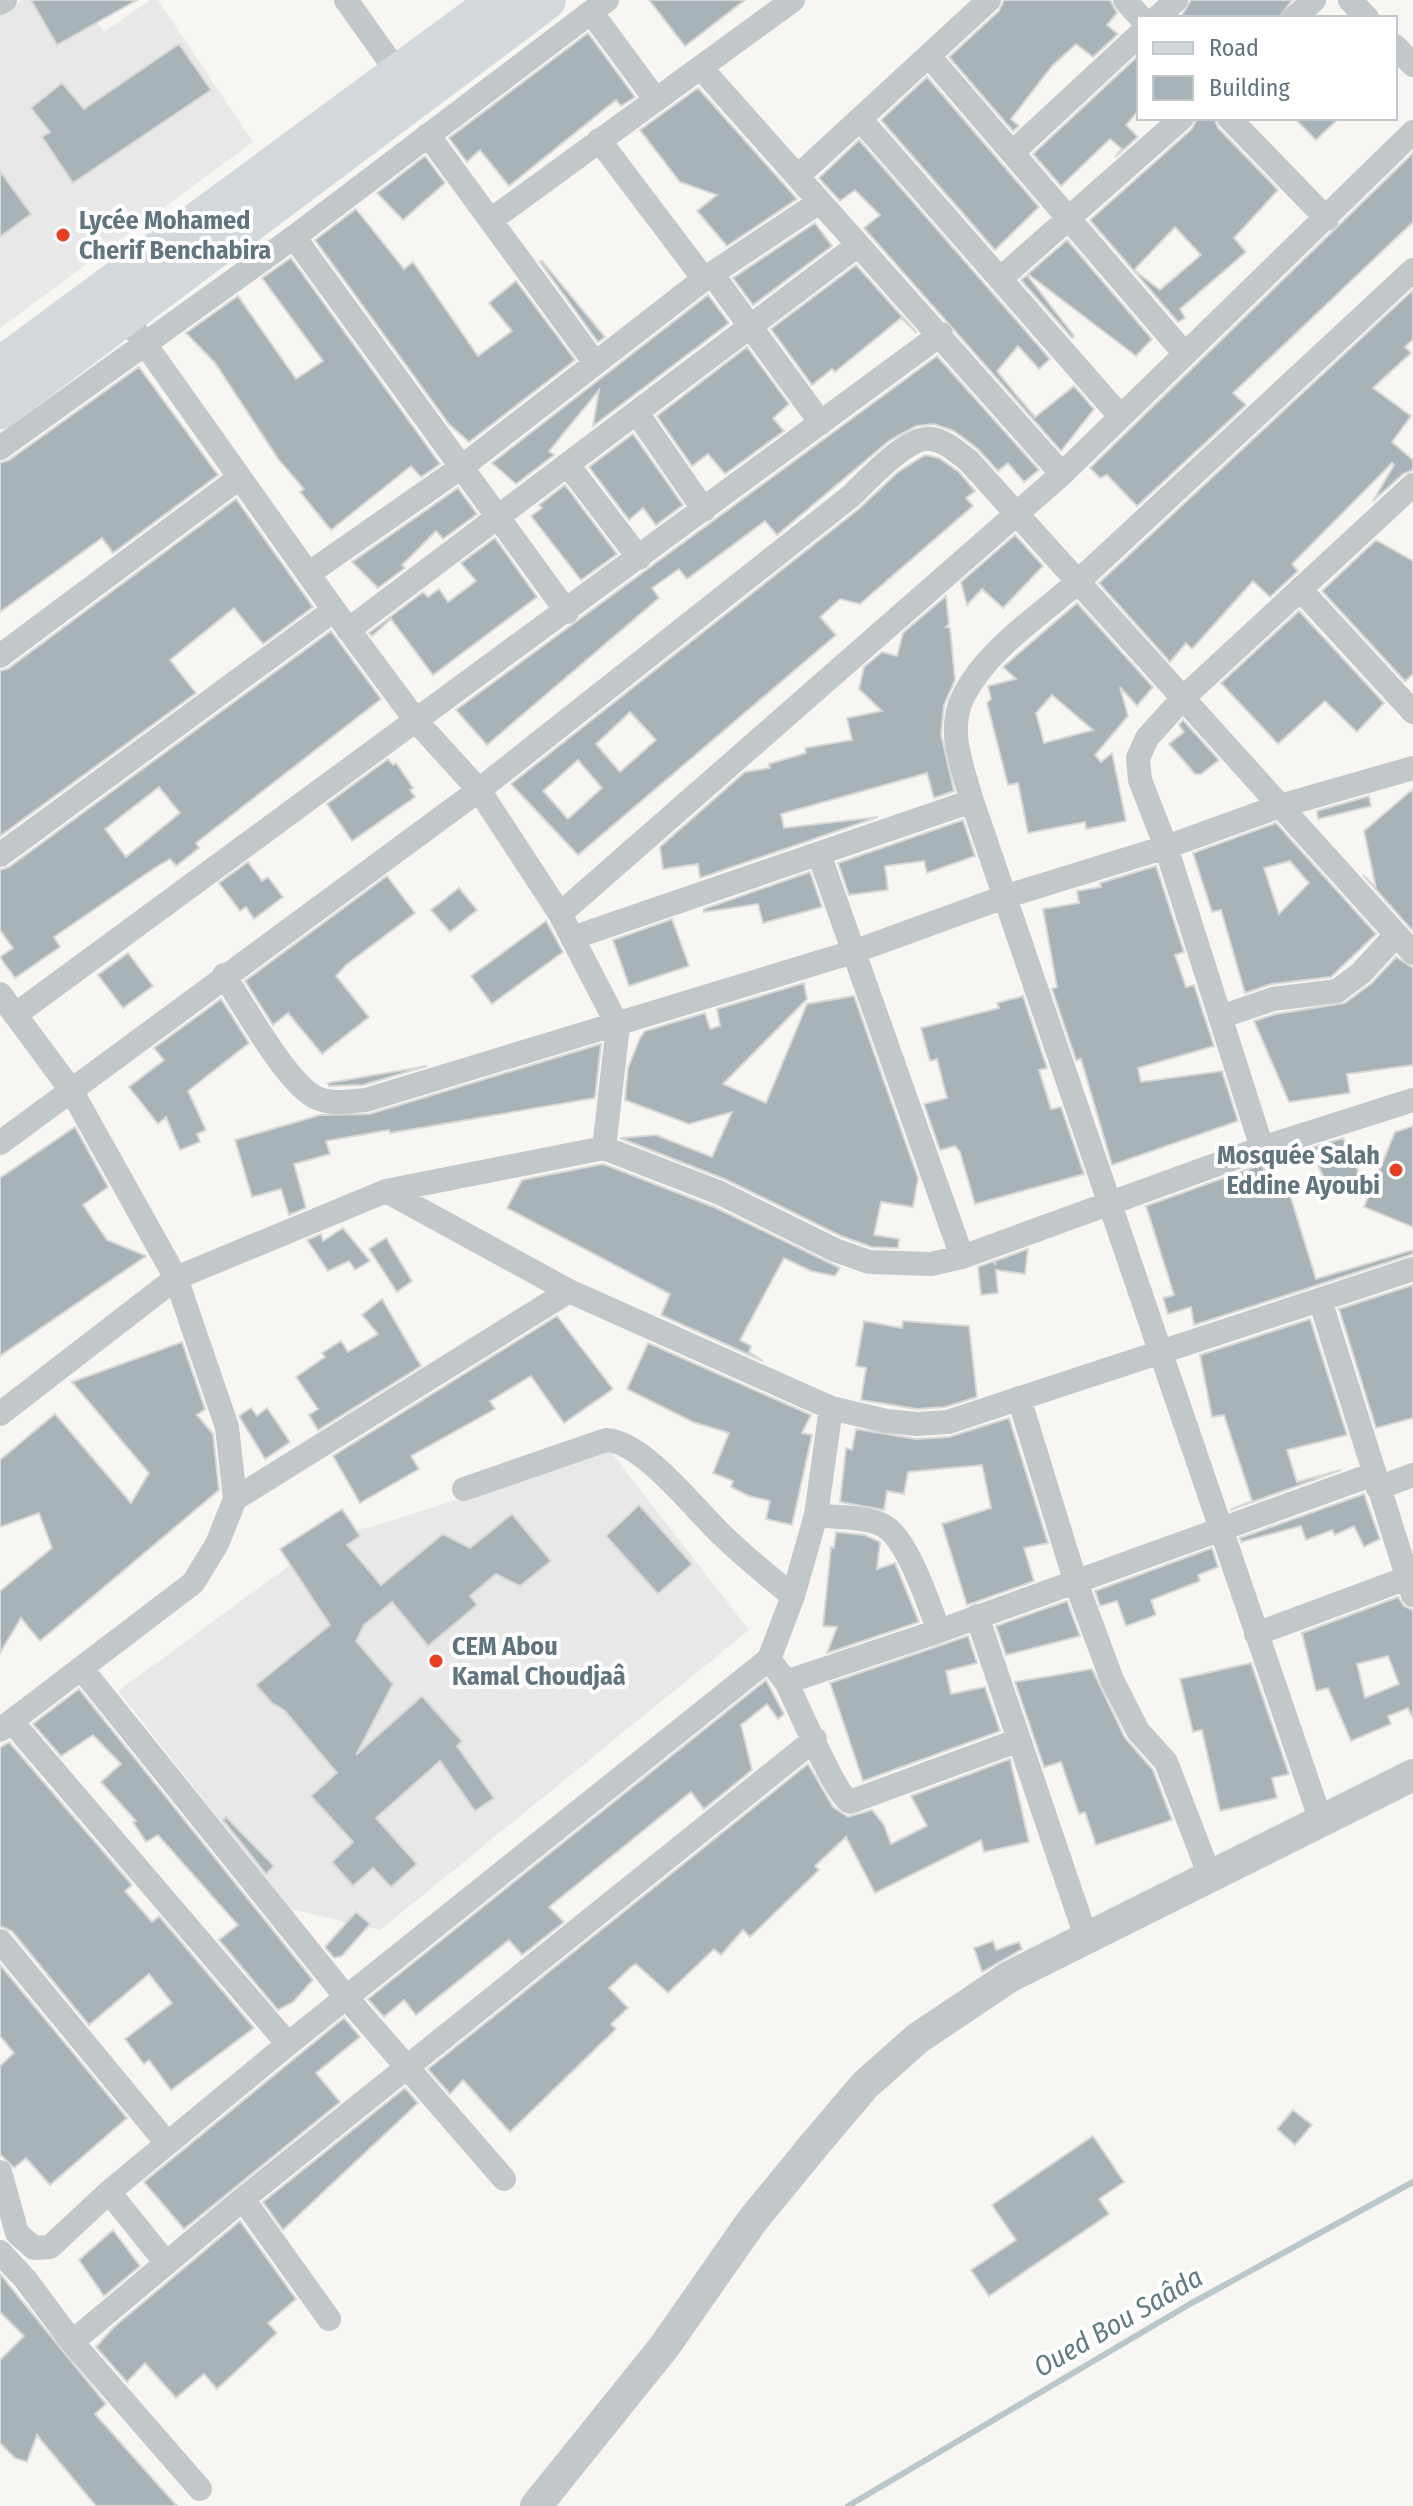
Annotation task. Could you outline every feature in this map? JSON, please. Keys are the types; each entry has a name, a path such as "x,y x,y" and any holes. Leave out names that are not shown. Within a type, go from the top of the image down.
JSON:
{"main road":[{"path":"0,367 125,316 398,73 499,0"},
{"path":"0,409 546,0"}],"street":[{"path":"346,0 398,73"},
{"path":"491,220 793,0"},
{"path":"798,176 989,0"},
{"path":"1125,0 1139,16"},
{"path":"1159,16 1176,0"},
{"path":"1296,16 1314,0"},
{"path":"1350,0 1365,16"},
{"path":"0,448 125,316 294,237 599,6 656,100"},
{"path":"1013,152 1137,37"},
{"path":"1397,48 1413,65"},
{"path":"929,56 1185,354"},
{"path":"701,68 798,176 818,203 941,334 1062,474"},
{"path":"860,119 1120,416"},
{"path":"1000,279 1180,120"},
{"path":"1231,120 1327,219"},
{"path":"560,914 1062,474 1413,132"},
{"path":"428,135 595,363"},
{"path":"599,140 749,327 821,423"},
{"path":"308,574 463,466 708,277 818,203"},
{"path":"294,237 567,612"},
{"path":"0,855 341,620 499,517 858,245"},
{"path":"1321,1821 972,801 955,731 962,697 972,680 1004,646 1077,583 1413,270"},
{"path":"125,316 417,722 479,790 560,914 618,1026 604,1148"},
{"path":"15,1015 941,334"},
{"path":"637,413 704,510"},
{"path":"0,1143 479,790 917,441 929,438 942,442 969,461 1405,944 1337,991 1273,999 1220,1017"},
{"path":"568,465 639,558"},
{"path":"0,656 239,478"},
{"path":"1262,1148 1166,847 1140,780 1138,758 1147,738 1183,698 1412,487"},
{"path":"1300,589 1413,712"},
{"path":"224,975 296,1083 314,1097 330,1102 366,1100 618,1026 853,952 1007,896 1166,847 1280,806 1413,768"},
{"path":"572,938 972,801"},
{"path":"819,854 962,1257"},
{"path":"0,994 71,1090 176,1278 227,1427 235,1499 217,1544 193,1583 6,1726 288,2044"},
{"path":"0,1414 176,1278 386,1191 604,1148 720,1193 835,1250 869,1262 931,1264 962,1257 1262,1148 1413,1100"},
{"path":"386,1191 569,1291 831,1408 917,1424 948,1422 1413,1269"},
{"path":"235,1499 569,1291"},
{"path":"1256,1634 1410,1586 1320,1300"},
{"path":"1019,1398 1075,1580 1112,1680 1138,1731 1166,1762 1211,1879"},
{"path":"0,2172 17,2233 34,2248 50,2247 109,2192 288,2044 769,1659 793,1596 816,1515 831,1408"},
{"path":"464,1489 606,1440 615,1440 650,1464 723,1536 793,1596"},
{"path":"786,1682 939,1631 1220,1527 1376,1481 1413,1475"},
{"path":"816,1515 869,1521 891,1531 919,1582 939,1631"},
{"path":"977,1616 1086,1937"},
{"path":"769,1659 786,1682 840,1796 850,1802 1019,1740"},
{"path":"81,1668 346,1997 504,2179"},
{"path":"72,2342 243,2199 815,1739"},
{"path":"536,2506 664,2347 752,2221 865,2085 918,2038 996,1986 1086,1937 1211,1879 1413,1775"},
{"path":"0,1941 167,2143"},
{"path":"109,2192 166,2263"},
{"path":"243,2199 329,2319"},
{"path":"17,2233 0,2252 26,2280 72,2342 200,2489"}],"shaded area":[{"name":"Lycée Mohamed Cherif Benchabira","path":"23,0 82,0 104,32 150,0 158,0 253,142 0,328 0,15"},
{"name":"CEM Abou Kamal Choudjaâ","path":"610,1451 749,1630 380,1930 290,1909 118,1691 334,1533 371,1527"}],"building":[{"path":"31,0 137,0 57,45"},
{"path":"649,0 745,0 685,46"},
{"path":"1004,0 1110,0 1117,13 1107,25 1118,34 1093,57 1076,44 1052,66 1011,119 1019,126 1013,131 949,57 999,11"},
{"path":"1191,0 1292,0 1280,16 1182,15"},
{"path":"588,33 635,97 621,106 616,100 509,186 480,150 467,162 449,138"},
{"path":"179,44 211,90 73,183 42,137 50,132 31,108 62,83 84,109"},
{"path":"1137,57 1137,112 1126,125 1138,137 1115,157 1122,149 1110,139 1061,186 1033,154"},
{"path":"927,77 1039,207 995,250 881,120"},
{"path":"698,88 797,199 727,246 697,211 717,195 680,182 640,130"},
{"path":"1196,120 1215,120 1218,128 1278,190 1234,238 1246,252 1180,309 1185,318 1178,322 1090,220 1192,129","holes":["1175,227 1201,255 1160,290 1134,270"]},
{"path":"1296,120 1337,120 1316,140"},
{"path":"859,140 1050,359 1039,369 1018,346 997,371 1035,417 1074,386 1094,409 1061,451 864,228 880,215 855,190 840,201 819,178"},
{"path":"1413,153 1413,222 1233,393 1246,405 1137,506 1107,475 1100,478 1090,468"},
{"path":"425,156 445,183 403,220 377,193"},
{"path":"0,171 31,214 0,237"},
{"path":"356,209 404,269 413,262 478,356 512,331 489,303 516,281 575,360 469,442 449,424 315,240"},
{"path":"815,223 832,246 753,305 733,278"},
{"path":"1067,240 1152,339 1136,356 1028,274"},
{"path":"291,258 440,464 421,477 411,466 331,530 300,492 304,489 279,460 215,363 186,333 238,296 296,379 323,361 262,278"},
{"path":"542,261 605,337 598,342"},
{"path":"856,265 917,333 901,318 835,372 832,369 812,385 771,329"},
{"path":"1027,275 1074,336 1072,338 1021,280"},
{"path":"1413,290 1413,339 1405,347 1411,353 1373,388 1411,416 1392,442 1413,460 1413,470 1403,474 1373,501 1394,465 1392,463 1292,564 1298,571 1270,597 1253,581 1192,649 1186,643 1170,662 1099,583"},
{"path":"708,295 729,323 593,426 599,390 549,451 554,455 516,484 492,463"},
{"path":"747,347 789,404 773,418 784,431 725,474 708,454 692,466 657,416"},
{"path":"937,356 1039,470 1024,482 1008,463 998,471 978,449 954,431 934,424 916,426 890,440 777,535 765,521 687,579 679,569 652,588 659,598 487,745 456,710"},
{"path":"139,367 218,475 113,553 102,538 0,612 0,463 9,460"},
{"path":"633,434 683,505 656,525 643,508 629,520 589,467"},
{"path":"925,455 939,458 959,472 975,491 966,498 973,506 860,604 840,599 820,617 836,635 578,855 511,784 860,508 898,472","holes":["630,712 656,740 620,772 596,744","578,760 602,788 568,819 543,791"]},
{"path":"565,485 617,554 581,580 531,516 542,508 539,505"},
{"path":"458,488 477,514 443,539 436,531 402,565 405,568 378,588 352,562"},
{"path":"236,499 313,607 263,644 234,608 170,660 196,693 0,836 0,671 9,668"},
{"path":"1015,535 1043,566 1003,608 982,589 967,605 961,582"},
{"path":"495,538 537,597 433,675 391,619 372,636 369,633 423,592 428,597 439,589 448,602 476,581 461,563"},
{"path":"1376,540 1413,561 1413,674 1405,681 1322,591"},
{"path":"946,596 949,624 946,627 950,628 955,680 944,705 941,734 954,791 934,798 927,773 781,814 784,828 878,817 700,878 698,864 663,869 660,847 745,772 770,768 769,764 806,753 805,748 852,740 847,718 882,711 859,689 864,667 882,652 897,656 903,633"},
{"path":"1077,603 1153,687 1137,706 1120,687 1128,716 1095,755 1101,762 1112,753 1126,821 1086,829 1085,822 1028,833 1018,783 1008,785 987,703 991,699 988,686 1016,679 1003,667","holes":["1052,695 1093,730 1044,743 1036,713"]},
{"path":"1299,611 1384,703 1357,732 1325,701 1278,744 1221,683"},
{"path":"331,631 381,699 196,843 199,848 176,866 170,859 156,867 54,937 60,947 15,978 0,957 13,948 0,930 0,870 9,867","holes":["159,787 180,813 126,857 105,829"]},
{"path":"1183,720 1219,760 1201,774 1195,774 1169,744 1184,732 1179,725"},
{"path":"388,759 393,765 396,763 413,788 410,790 415,797 352,841 327,804"},
{"path":"1413,789 1413,931 1363,875 1376,888 1364,831"},
{"path":"1369,796 1371,806 1318,819 1317,811"},
{"path":"963,820 975,856 927,873 924,861 885,866 888,890 849,895 838,863"},
{"path":"1276,823 1376,934 1331,977 1271,984 1245,993 1221,910 1212,912 1193,853","holes":["1290,861 1309,883 1279,914 1264,868"]},
{"path":"248,862 262,881 268,877 283,897 254,919 246,907 240,911 219,883"},
{"path":"1156,866 1184,952 1175,955 1186,987 1194,985 1214,1046 1138,1068 1141,1082 1222,1071 1238,1121 1112,1165 1081,1059 1076,1060 1052,989 1057,987 1043,909 1079,903 1077,891 1101,887 1100,883"},
{"path":"810,872 822,907 763,923 758,904 704,912 704,909"},
{"path":"387,876 415,913 336,976 369,1017 322,1054 288,1013 273,1025 245,981"},
{"path":"459,888 477,910 450,932 431,910"},
{"path":"672,919 689,966 629,986 613,940"},
{"path":"546,921 563,952 492,1004 471,976"},
{"path":"128,953 153,986 123,1008 98,975"},
{"path":"1396,957 1413,968 1413,1065 1347,1074 1350,1093 1289,1102 1254,1021 1276,1014 1345,1003 1372,983"},
{"path":"804,983 807,999 723,1084 766,1103 807,1004 854,996 918,1178 913,1207 881,1202 874,1235 899,1239 898,1248 872,1247 841,1236 727,1180 620,1138 656,1135 712,1157 732,1112 689,1124 625,1100 628,1068 640,1038 645,1031 705,1013 710,1029 720,1026 717,1009"},
{"path":"1023,996 1047,1068 1039,1070 1051,1109 1061,1107 1084,1174 975,1204 960,1152 955,1146 940,1150 924,1104 947,1098 937,1059 930,1061 921,1028 999,1008 997,1003"},
{"path":"221,999 249,1043 188,1091 206,1130 197,1134 200,1142 180,1150 166,1117 158,1124 129,1087 164,1060 154,1048"},
{"path":"601,1044 595,1098 326,1141 330,1154 294,1164 306,1208 289,1215 281,1189 252,1197 235,1140 320,1115 370,1114"},
{"path":"427,1066 363,1085 329,1086 328,1083"},
{"name":"Mosquée Salah Eddine Ayoubi","path":"1413,1126 1413,1227 1364,1207 1395,1132"},
{"path":"75,1127 108,1187 83,1205 107,1240 146,1256 0,1356 0,1178"},
{"path":"1343,1138 1361,1177 1330,1191 1310,1148"},
{"path":"603,1164 714,1207 840,1268 835,1276 811,1271 784,1258 740,1340 751,1346 749,1352 763,1361 661,1315 670,1294 507,1208 522,1180"},
{"path":"1262,1164 1270,1186 1286,1182 1316,1279 1413,1250 1413,1254 1194,1325 1191,1307 1168,1314 1163,1298 1174,1295 1146,1206"},
{"path":"343,1228 370,1261 355,1270 349,1261 328,1271 307,1240 321,1234 323,1241"},
{"path":"386,1238 412,1281 397,1292 369,1249"},
{"path":"1028,1249 1025,1274 996,1270 998,1293 981,1295 978,1267 994,1261 995,1265 995,1261"},
{"path":"1413,1285 1413,1418 1376,1428 1339,1309"},
{"path":"382,1299 421,1366 318,1430 309,1415 318,1409 296,1377 325,1357 322,1353 341,1341 348,1352 378,1334 362,1315"},
{"path":"557,1316 613,1389 564,1423 531,1376 490,1401 495,1409 411,1456 419,1469 360,1503 333,1456"},
{"path":"1310,1319 1347,1435 1287,1450 1297,1482 1341,1470 1230,1510 1252,1501 1224,1415 1212,1417 1200,1355"},
{"path":"864,1321 902,1328 903,1321 969,1326 977,1397 945,1407 917,1409 861,1400 866,1368 856,1366"},
{"path":"182,1342 205,1409 197,1415 213,1434 219,1490 40,1641 21,1618 0,1653 0,1591 52,1548 39,1513 0,1527 0,1460 55,1414 131,1503 149,1473 72,1382"},
{"path":"648,1343 811,1415 802,1433 812,1435 792,1525 766,1519 770,1501 749,1496 731,1487 733,1481 713,1473 729,1433 693,1422 627,1389"},
{"path":"251,1408 257,1416 267,1408 290,1442 265,1459 239,1416"},
{"path":"1009,1418 1048,1543 1024,1548 1034,1581 967,1605 942,1524 991,1508 982,1465 908,1472 904,1494 887,1491 884,1510 840,1502 846,1448 852,1450 856,1429 916,1439 949,1437"},
{"path":"1364,1494 1380,1539 1364,1547 1354,1526 1335,1535 1332,1530 1306,1540 1301,1526 1241,1542 1240,1538"},
{"path":"639,1505 692,1564 658,1594 606,1536"},
{"path":"342,1509 360,1536 347,1545 381,1585 443,1534 470,1548 512,1514 551,1561 520,1586 496,1574 470,1596 477,1605 428,1646 392,1602 364,1625 356,1641 393,1684 356,1755 422,1696 462,1741 457,1746 494,1798 475,1811 440,1761 376,1818 417,1864 391,1887 373,1868 353,1886 332,1862 353,1842 311,1796 337,1773 284,1710 272,1703 256,1685 330,1625 280,1549"},
{"path":"836,1532 865,1535 880,1542 877,1569 895,1563 919,1622 827,1653 837,1627 823,1626 831,1547 834,1548"},
{"path":"1212,1548 1218,1567 1198,1575 1200,1581 1151,1600 1156,1615 1126,1626 1117,1601 1100,1606 1095,1591"},
{"path":"1398,1597 1404,1606 1413,1610 1413,1718 1408,1708 1388,1716 1391,1724 1351,1741 1328,1688 1316,1691 1302,1633","holes":["1388,1656 1399,1684 1365,1698 1357,1664"]},
{"path":"1067,1601 1080,1636 1006,1655 996,1626"},
{"path":"968,1636 977,1663 946,1671 951,1694 985,1687 1000,1731 863,1781 830,1683"},
{"path":"1251,1663 1289,1774 1272,1778 1277,1798 1220,1811 1202,1730 1193,1732 1180,1679"},
{"path":"1092,1669 1125,1738 1153,1770 1172,1820 1096,1845 1085,1812 1079,1814 1061,1762 1044,1767 1015,1682"},
{"path":"766,1680 784,1714 778,1719 767,1704 741,1725 752,1770 704,1809 691,1792 549,1907 564,1922 522,1955 509,1940 416,2015 404,2000 384,2017 368,1999"},
{"path":"79,1689 313,1980 293,2002 278,2010 219,1940 238,1925 158,1835 146,1842 133,1822 136,1821 101,1782 121,1764 93,1735 61,1756 33,1724"},
{"path":"9,1742 132,1885 125,1891 152,1922 159,1916 254,2028 171,2090 149,2060 144,2064 125,2039 172,2003 149,1974 89,2025 12,1931 0,1926 0,1748"},
{"path":"1010,1759 1029,1842 984,1852 981,1840 875,1893 846,1837 815,1866 819,1870 750,1937 743,1930 721,1955 714,1949 668,1993 636,1964 631,1967 609,1988 628,2008 611,2024 616,2029 510,2132 463,2080 450,2094 428,2069 808,1764 833,1807 848,1817 872,1810 884,1825 891,1844 927,1826 911,1796"},
{"path":"226,1817 274,1866 266,1874 223,1820"},
{"path":"356,1912 370,1924 342,1956 334,1958 325,1947"},
{"path":"993,1941 996,1950 1019,1942 1022,1949 982,1972 974,1948"},
{"path":"0,1965 127,2118 50,2185 26,2158 14,2168 0,2154 0,2066 14,2053 0,2036"},
{"path":"344,2018 360,2037 316,2073 340,2102 184,2229 144,2182"},
{"path":"405,2088 418,2103 283,2230 263,2202"},
{"path":"1293,2110 1312,2125 1295,2145 1277,2129"},
{"path":"1093,2136 1124,2182 1099,2199 1109,2214 989,2296 971,2270 1016,2240 992,2205"},
{"path":"240,2221 296,2299 268,2323 277,2333 217,2389 204,2374 176,2398 145,2363 127,2382 96,2347 114,2327"},
{"path":"113,2230 140,2266 104,2296 79,2260"},
{"path":"0,2274 106,2404 95,2414 177,2506 96,2506 37,2435 27,2462 15,2458 0,2443 0,2360 24,2336 0,2312"}],"waterway":[{"name":"Oued Bou Saâda","path":"848,2506 1190,2304 1413,2182"}],"place":[{"name":"Lycée Mohamed Cherif Benchabira","path":"63,235"},
{"name":"Mosquée Salah Eddine Ayoubi","path":"1396,1170"},
{"name":"CEM Abou Kamal Choudjaâ","path":"436,1661"}]}
